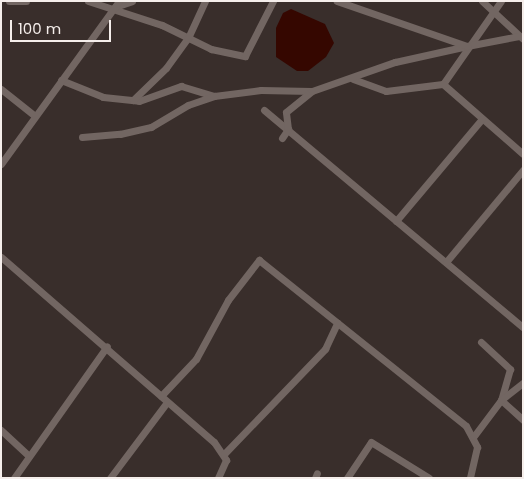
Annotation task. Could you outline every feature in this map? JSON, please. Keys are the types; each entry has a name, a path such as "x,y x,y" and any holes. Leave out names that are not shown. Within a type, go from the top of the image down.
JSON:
{"street":[{"path":"9,1 26,1"},
{"path":"88,1 117,4 132,1"},
{"path":"133,100 166,68 188,38 205,1"},
{"path":"117,4 211,49 245,56 273,1"},
{"path":"337,1 467,46"},
{"path":"482,1 491,12 521,37"},
{"path":"443,84 467,46 501,1"},
{"path":"1,164 117,4"},
{"path":"82,137 120,134 150,127 188,105 214,96 262,90 312,91 353,79 395,62 438,56 467,46 521,37"},
{"path":"353,79 386,91 443,84 523,154"},
{"path":"61,80 103,97 133,100 182,86 214,96"},
{"path":"1,89 35,116"},
{"path":"282,138 288,129 286,112 312,91"},
{"path":"264,110 523,327"},
{"path":"396,221 482,119"},
{"path":"446,262 523,170"},
{"path":"1,258 107,346 224,454 226,466 218,478"},
{"path":"161,396 196,359 228,300 259,260 393,364 474,436 477,454 470,478"},
{"path":"224,454 325,348 338,323"},
{"path":"481,342 510,369 501,400"},
{"path":"14,478 107,346"},
{"path":"474,436 501,400 523,384"},
{"path":"501,400 523,420"},
{"path":"110,478 167,402"},
{"path":"1,430 29,456"},
{"path":"347,478 371,442 429,478"}],"shaded area":[{"path":"291,9 325,24 334,43 326,57 308,71 297,71 276,57 276,28 283,13"}]}
